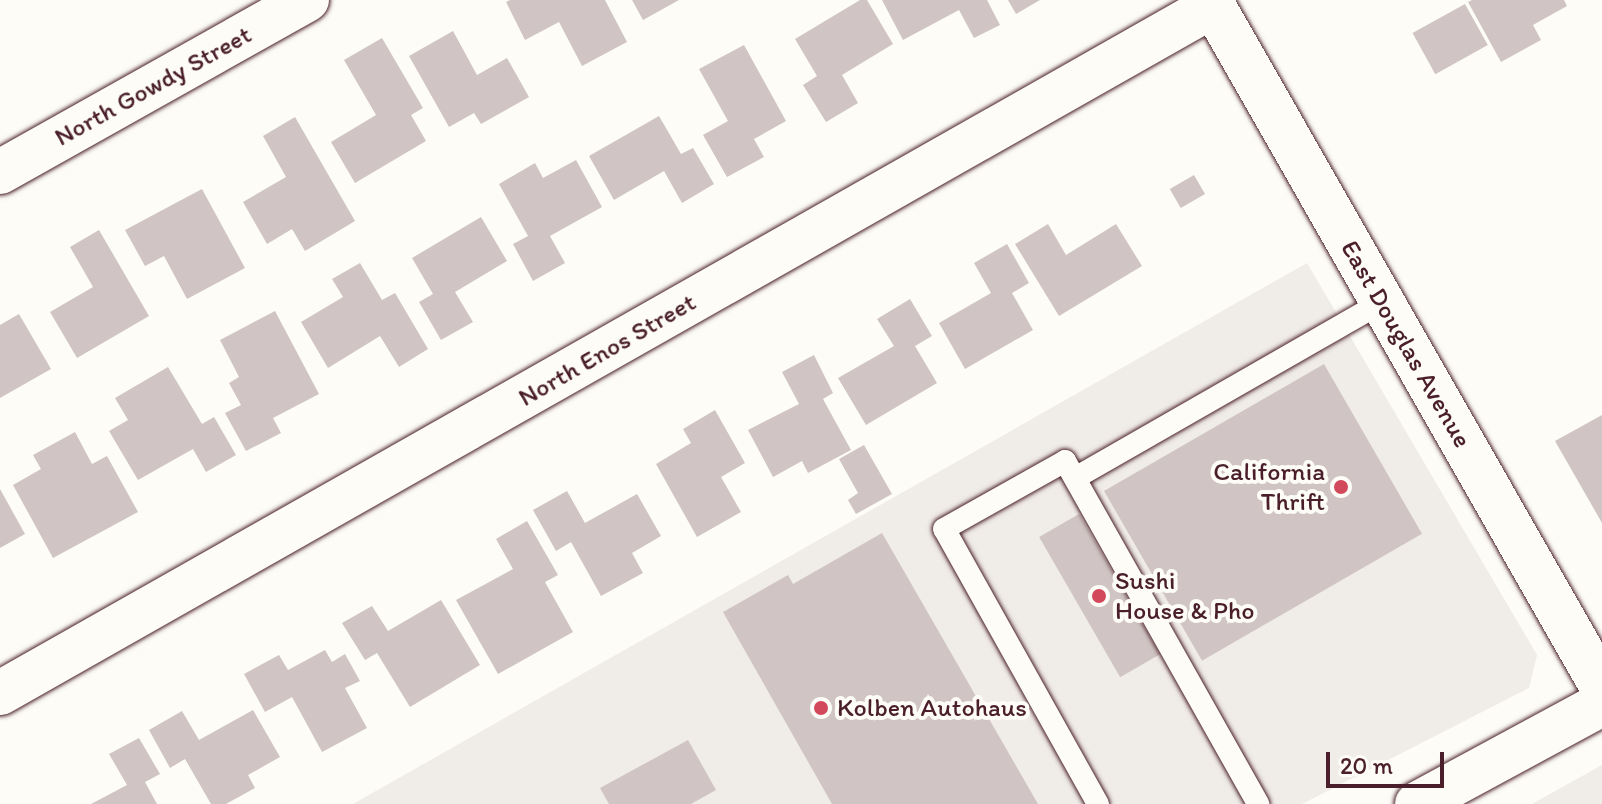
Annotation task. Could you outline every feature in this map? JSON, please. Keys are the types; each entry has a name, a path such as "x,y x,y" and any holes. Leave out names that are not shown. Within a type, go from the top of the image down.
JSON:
{"street":[{"name":"North Gowdy Street","path":"0,172 307,0"},
{"name":"East Douglas Avenue","path":"1212,3 1602,687"},
{"name":"North Enos Street","path":"0,693 1212,3"},
{"path":"1417,804 1602,704"}],"lane":[{"path":"1075,478 1382,302"},
{"path":"1098,804 944,529 1065,461 1258,804"}],"shaded area":[{"path":"1307,263 1537,655 1529,688 1302,804 353,804"},
{"path":"1602,765 1602,804 1532,804"}],"building":[{"path":"605,0 627,42 582,66 559,22 525,40 506,2"},
{"path":"632,0 679,0 643,20"},
{"path":"860,0 867,0 893,44 842,75 858,103 826,122 803,85 817,76 795,39"},
{"path":"882,0 987,0 1000,25 974,38 959,10 903,40"},
{"path":"1008,0 1040,0 1016,14"},
{"path":"1564,0 1567,6 1533,25 1541,40 1501,62 1468,2"},
{"path":"1465,4 1488,45 1435,74 1413,33"},
{"path":"453,31 477,75 507,58 529,97 481,124 474,113 449,127 409,56"},
{"path":"382,38 423,108 411,115 426,141 355,183 331,142 376,115 344,60"},
{"path":"744,45 786,121 754,139 764,157 727,177 703,135 728,121 699,69"},
{"path":"659,116 681,154 693,148 714,184 682,203 664,171 614,200 589,156"},
{"path":"295,117 355,221 305,251 292,229 267,244 243,202 286,177 263,136"},
{"path":"576,160 602,207 550,236 565,263 533,281 513,244 528,236 499,184 535,163 543,178"},
{"path":"1194,175 1205,194 1181,208 1170,189"},
{"path":"202,189 245,268 187,299 164,256 145,266 125,230"},
{"path":"481,217 507,261 455,292 473,322 441,340 419,302 433,294 412,258"},
{"path":"1048,224 1066,255 1116,224 1142,266 1059,316 1015,244"},
{"path":"99,230 149,316 77,358 50,312 93,287 70,247"},
{"path":"1007,244 1029,283 1012,293 1033,330 965,369 939,323 991,293 974,263"},
{"path":"360,263 382,300 395,293 428,349 399,367 380,336 328,368 301,322 343,297 332,279"},
{"path":"910,299 932,336 915,346 937,383 866,425 838,378 894,346 877,319"},
{"path":"275,311 319,394 273,418 281,433 246,451 225,413 241,405 229,383 239,377 220,340"},
{"path":"19,314 51,369 0,398 0,325"},
{"path":"814,355 833,393 823,399 851,450 808,473 802,461 773,477 748,430 799,404 782,372"},
{"path":"1324,364 1422,534 1202,661 1104,491"},
{"path":"168,367 202,424 214,417 236,455 206,472 193,449 138,480 109,431 128,420 115,398"},
{"path":"715,410 745,463 721,477 741,512 697,537 656,464 691,443 683,429"},
{"path":"1602,415 1602,523 1555,441"},
{"path":"75,432 92,464 107,456 138,512 53,558 13,485 41,469 33,455"},
{"path":"864,445 892,494 856,514 848,500 858,493 839,459"},
{"path":"0,489 25,534 0,548"},
{"path":"567,491 585,523 637,494 661,536 632,553 643,573 601,596 571,542 556,551 533,510"},
{"name":"Sushi House & Pho","path":"1079,514 1160,654 1120,677 1039,537"},
{"path":"527,521 558,575 545,582 573,632 498,674 456,600 513,569 496,539"},
{"path":"882,533 1038,804 832,804 723,612 788,575 793,584"},
{"path":"441,600 480,665 410,707 377,653 365,660 342,623 372,606 388,631"},
{"path":"325,650 332,662 345,654 360,681 345,688 367,728 322,752 292,697 265,712 244,674 279,655 288,670"},
{"path":"253,710 280,757 248,775 255,788 226,804 211,804 185,759 170,768 149,730 182,711 199,740"},
{"path":"139,738 160,774 145,782 157,804 91,804 127,785 109,754"},
{"path":"688,740 716,790 691,804 609,804 600,788"}],"place":[{"name":"California Thrift","path":"1341,487"},
{"name":"Sushi House & Pho","path":"1099,596"},
{"name":"Kolben Autohaus","path":"821,708"}]}
